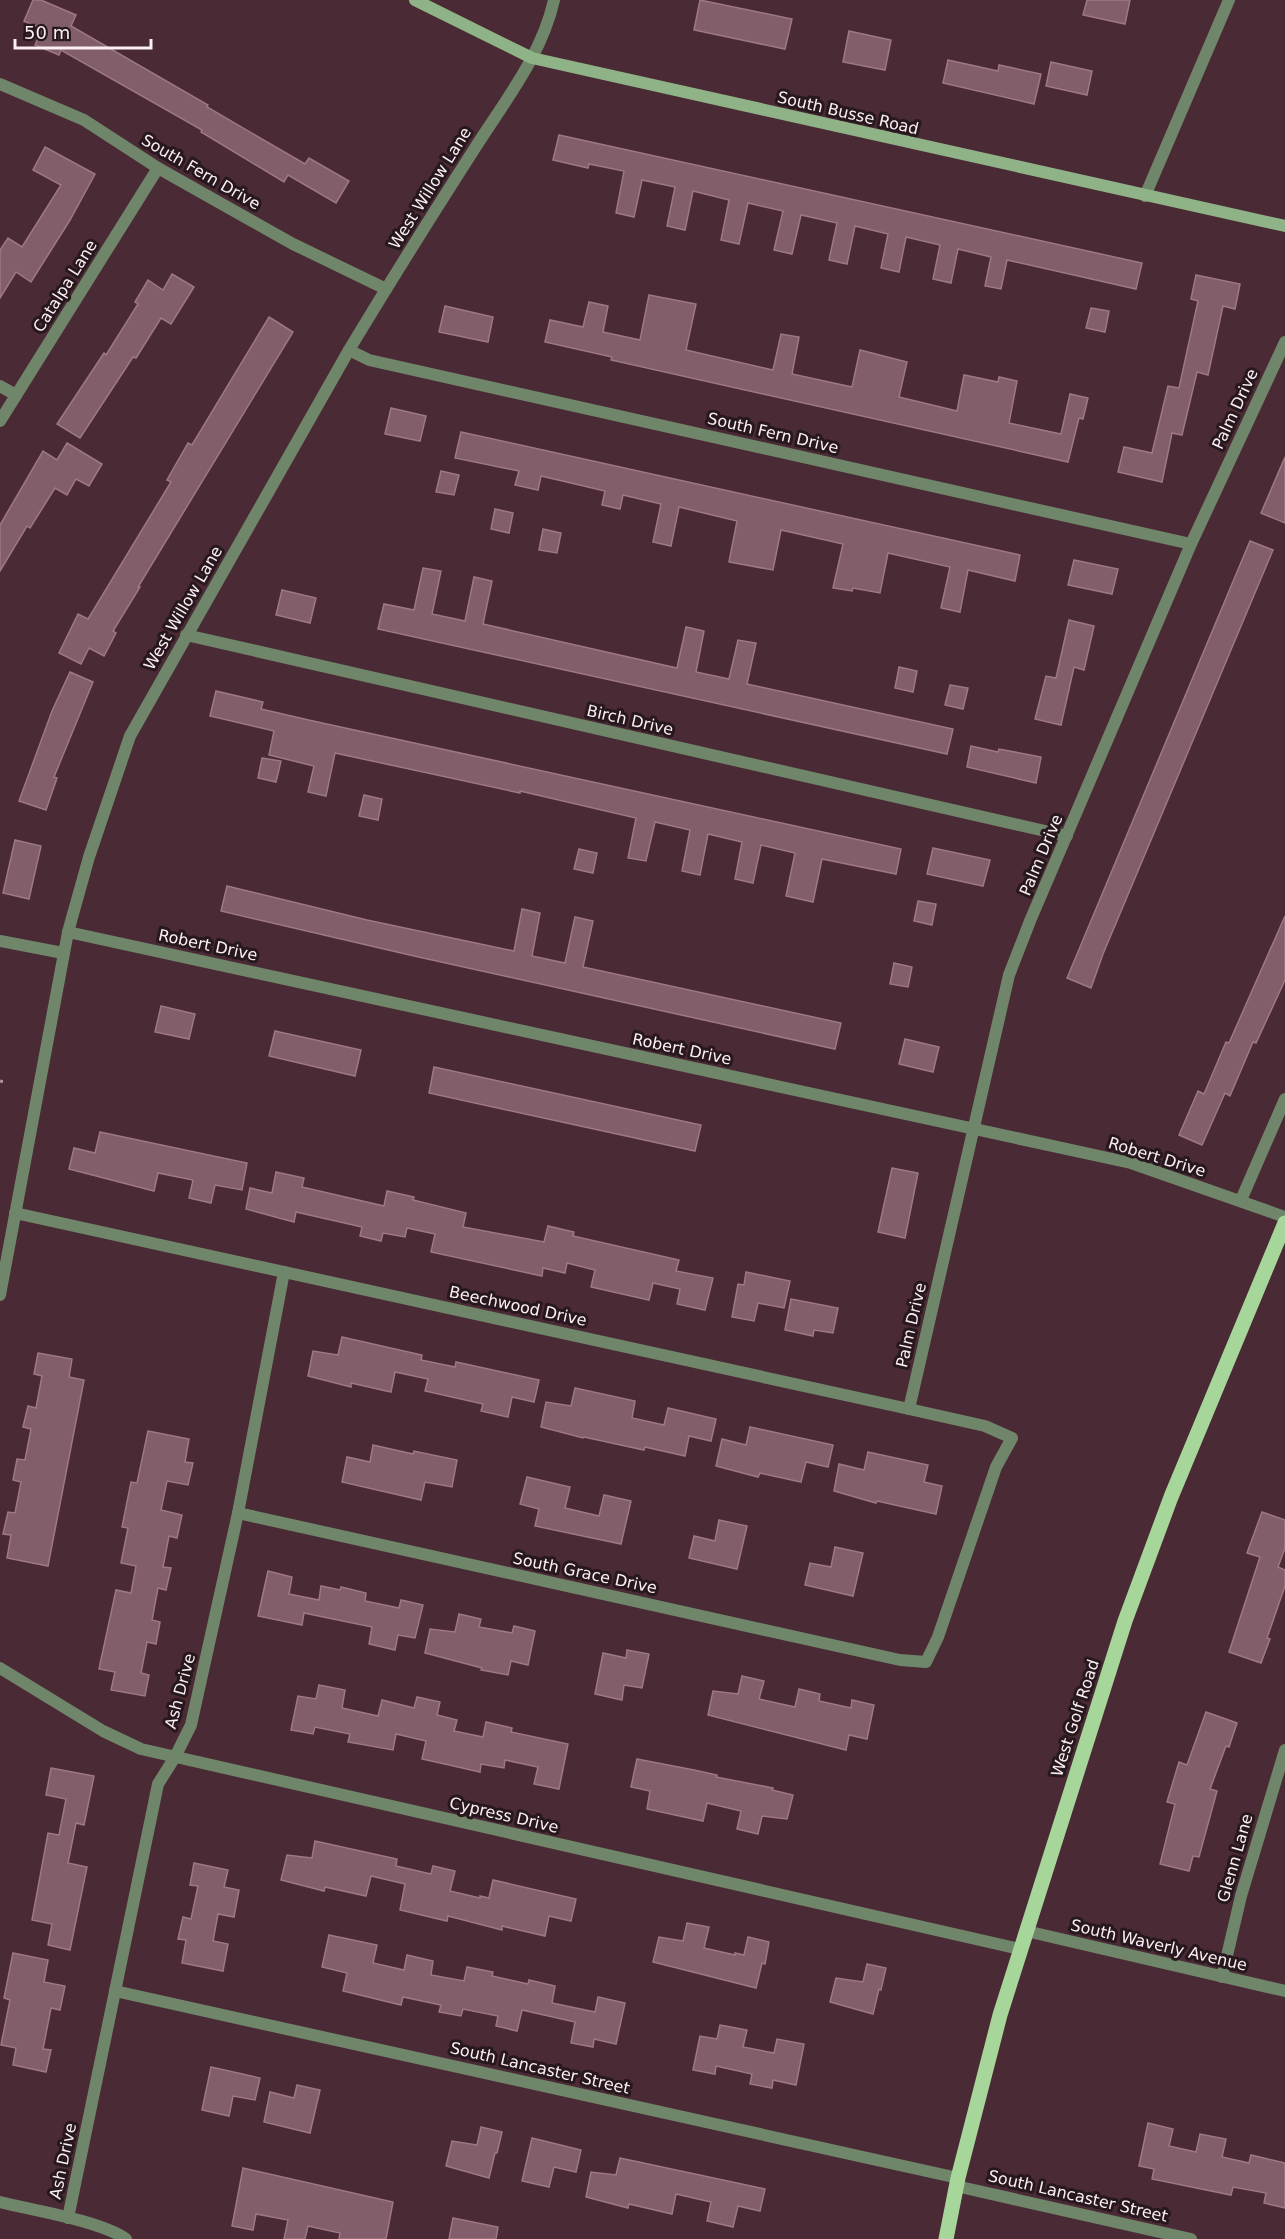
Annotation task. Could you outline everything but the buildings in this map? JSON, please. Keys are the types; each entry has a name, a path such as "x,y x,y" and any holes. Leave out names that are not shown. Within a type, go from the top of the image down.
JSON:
{"main road":[{"name":"South Busse Road","path":"415,0 532,58 1285,226"},
{"name":"West Golf Road","path":"946,2239 957,2182 1000,2015 1125,1621 1159,1528 1285,1223"}],"street":[{"name":"West Willow Lane","path":"0,1295 63,953 89,857 130,736 349,350 532,58 554,0"},
{"path":"1145,196 1229,0"},
{"name":"South Fern Drive","path":"0,84 84,120 158,168 293,244 386,289"},
{"name":"Catalpa Lane","path":"0,421 158,168"},
{"name":"Palm Drive","path":"909,1409 1010,975 1030,921 1191,544 1285,342"},
{"name":"South Fern Drive","path":"349,350 369,360 1191,544"},
{"path":"0,386 16,395"},
{"name":"Birch Drive","path":"186,635 1067,836"},
{"name":"Robert Drive","path":"68,932 1131,1163 1285,1217"},
{"path":"0,941 63,953"},
{"path":"1241,1200 1285,1099"},
{"name":"Beechwood Drive","path":"15,1213 985,1426 1011,1438 996,1467 938,1637 926,1662"},
{"name":"Ash Drive","path":"68,2218 158,1784 191,1725 238,1514 284,1272"},
{"name":"South Grace Drive","path":"238,1514 900,1660 926,1662"},
{"name":"Cypress Drive","path":"0,1668 103,1731 141,1749 1020,1949"},
{"name":"Glenn Lane","path":"1222,1977 1244,1884 1285,1750"},
{"name":"South Waverly Avenue","path":"1026,1931 1285,1991"},
{"name":"South Lancaster Street","path":"115,1991 957,2182 1191,2239"},
{"path":"0,2202 68,2218 118,2233 126,2239"}]}
